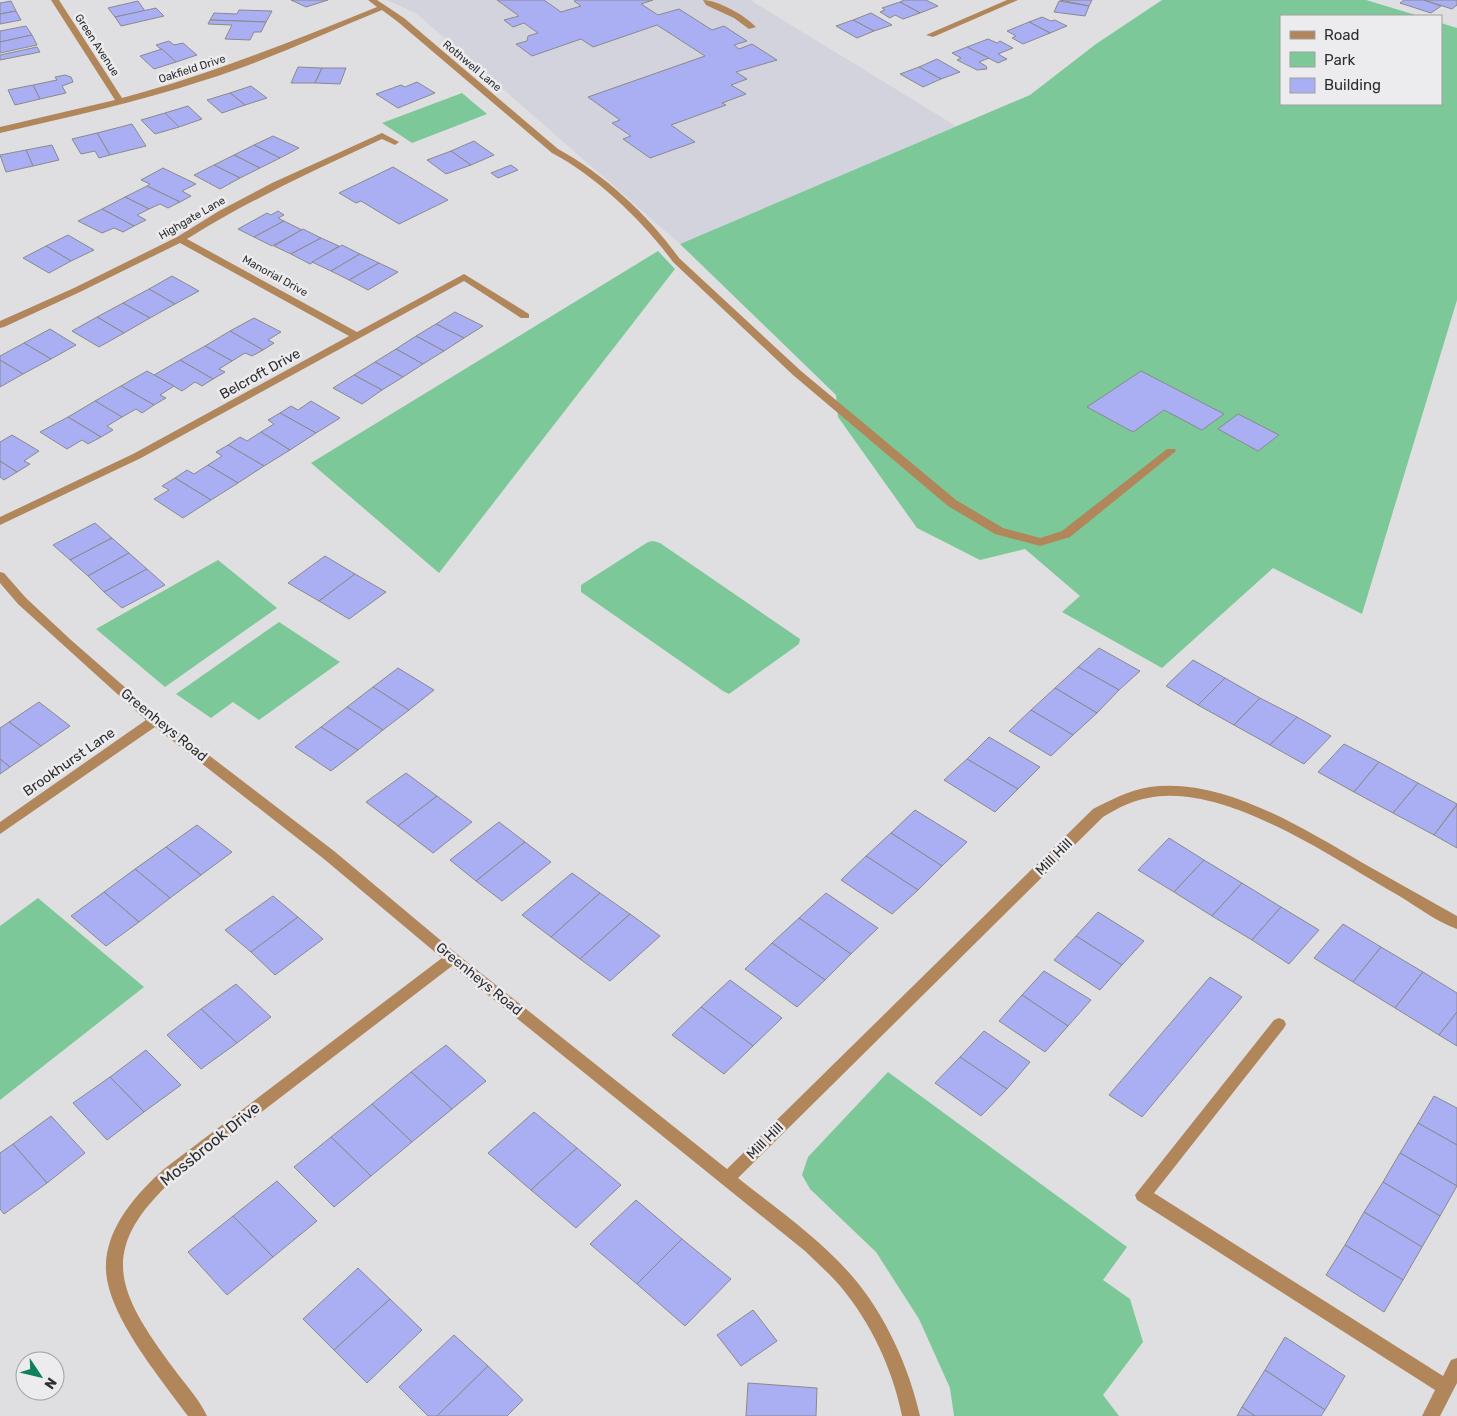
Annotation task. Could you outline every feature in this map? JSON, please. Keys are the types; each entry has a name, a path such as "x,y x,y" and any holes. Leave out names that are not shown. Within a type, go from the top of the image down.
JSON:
{"street":[{"name":"Green Avenue","path":"55,0 120,102"},
{"name":"Rothwell Lane","path":"372,0 383,7 555,151 574,160 593,174 666,246 676,260 797,373 952,503 999,530 1040,542 1066,534 1171,451"},
{"path":"706,0 708,4 737,16 752,28"},
{"path":"930,36 1014,0"},
{"name":"Oakfield Drive","path":"0,130 120,102 178,85 248,62 383,7"},
{"name":"Highgate Lane","path":"0,325 77,290 180,239 238,204 328,160 382,136 396,142"},
{"name":"Manorial Drive","path":"180,239 357,336"},
{"name":"Belcroft Drive","path":"0,521 137,456 464,277 525,316"},
{"name":"Greenheys Road","path":"0,576 29,607 156,720 329,855 452,958 811,1246 855,1292 886,1345 908,1400 911,1416"},
{"name":"Brookhurst Lane","path":"0,829 156,720"},
{"name":"Mill Hill","path":"728,1178 1098,813 1122,800 1149,794 1175,792 1202,795 1232,802 1295,830 1457,923"},
{"name":"Mossbrook Drive","path":"198,1416 136,1327 120,1300 114,1270 121,1236 139,1204 169,1174 452,958"},
{"path":"1278,1024 1143,1195 1446,1387"},
{"path":"1431,1416 1457,1366"}],"shaded area":[{"path":"387,0 750,0 956,126 680,244 417,14"}],"green space":[{"path":"1162,0 1366,0 1416,15 1280,15 1280,105 1442,105 1442,23 1457,28 1457,300 1362,614 1273,568 1162,668 1062,612 1080,596 1025,549 980,560 917,528 838,417 836,395 680,244 1030,95 1096,44"},
{"path":"462,93 487,114 412,143 382,123"},
{"path":"658,251 675,269 439,573 311,463"},
{"path":"648,542 660,543 800,639 799,644 729,694 581,592 581,585"},
{"path":"218,560 277,608 165,687 96,629"},
{"path":"279,622 340,662 259,720 233,702 211,718 176,694"},
{"path":"38,898 144,987 0,1100 0,926"},
{"path":"888,1072 1127,1247 1103,1280 1130,1299 1143,1342 1103,1395 1119,1416 954,1416 950,1388 919,1319 876,1252 810,1189 802,1175 808,1157"}],"building":[{"path":"291,0 328,0 306,7"},
{"path":"497,0 544,0 561,12 581,6 574,1 576,0 653,0 641,4 658,15 679,9 712,30 724,26 747,41 734,45 739,49 752,44 777,60 736,72 747,79 731,85 746,94 722,103 726,105 671,125 695,142 650,158 623,139 631,136 612,123 620,120 588,97 705,56 657,25 593,47 581,39 532,56 516,44 527,41 528,36 538,33 524,23 513,27 504,20 519,16"},
{"path":"904,0 926,0 938,6 920,13 900,2"},
{"path":"1060,0 1092,0 1089,6"},
{"path":"1404,0 1424,0 1441,6 1431,13 1400,3"},
{"path":"1424,0 1457,0 1457,5 1452,9"},
{"path":"11,1 16,11 0,14 0,3"},
{"path":"138,1 145,11 115,17 108,8"},
{"path":"1059,1 1089,6 1085,16 1054,12"},
{"path":"900,2 920,13 903,19 895,15 890,18 880,12 885,10 882,8"},
{"path":"156,8 164,16 121,26 115,17"},
{"path":"239,10 272,11 266,22 210,20 214,13 237,14"},
{"path":"16,11 21,20 0,24 0,14"},
{"path":"871,13 892,25 874,31 853,20"},
{"path":"1042,17 1051,21 1055,20 1067,26 1050,33 1029,22"},
{"path":"210,20 266,22 261,32 254,32 250,40 225,39 232,25 208,24"},
{"path":"853,20 874,31 857,38 836,26"},
{"path":"1029,22 1050,33 1023,44 1012,38 1016,36 1007,31"},
{"path":"26,26 32,35 0,42 0,31"},
{"path":"32,35 37,45 0,53 0,42"},
{"path":"988,39 997,43 1000,41 1013,48 998,54 1007,59 998,63 967,47"},
{"path":"169,41 174,45 183,43 197,55 176,62 156,45"},
{"path":"37,47 40,52 0,60 0,55"},
{"path":"967,47 989,58 979,62 986,66 987,69 977,70 957,60 961,58 952,53"},
{"path":"162,49 176,62 154,69 140,56"},
{"path":"937,59 960,72 941,79 919,67"},
{"path":"298,67 322,68 315,83 291,83"},
{"path":"919,67 941,79 923,87 900,74"},
{"path":"322,68 346,68 340,84 315,83"},
{"path":"65,75 71,77 73,82 62,86 66,93 40,99 33,85 57,80 55,77"},
{"path":"417,82 435,93 398,108 376,94 401,85 405,87"},
{"path":"33,85 40,99 15,105 8,90"},
{"path":"251,86 267,98 245,105 230,93"},
{"path":"230,93 245,105 222,113 207,100"},
{"path":"188,106 202,119 179,127 165,113"},
{"path":"165,113 179,127 155,134 141,120"},
{"path":"132,124 146,146 110,155 97,133"},
{"path":"97,133 110,155 99,158 95,151 81,154 72,139"},
{"path":"273,136 299,148 280,158 254,145"},
{"path":"474,141 494,155 471,165 451,151"},
{"path":"52,145 59,160 33,166 26,150"},
{"path":"254,145 280,158 260,168 234,155"},
{"path":"26,150 33,166 6,172 0,155"},
{"path":"451,151 471,165 446,174 427,160"},
{"path":"234,155 260,168 240,178 214,165"},
{"path":"214,165 240,178 220,189 194,175"},
{"path":"511,165 518,170 498,178 491,173"},
{"path":"393,167 448,200 399,224 361,201 356,203 339,193"},
{"path":"163,168 196,184 182,191 191,196 180,202 147,186 150,184 141,180"},
{"path":"147,186 180,202 168,208 160,204 149,209 125,197"},
{"path":"125,197 149,209 137,215 146,220 134,226 102,209"},
{"path":"102,209 134,226 123,232 114,228 102,233 78,221"},
{"path":"278,211 284,215 278,218 284,221 254,237 238,229 267,213 271,215"},
{"path":"284,221 302,230 272,246 254,237"},
{"path":"303,229 321,238 291,254 274,246"},
{"path":"68,235 94,250 71,261 46,246"},
{"path":"321,238 339,246 310,264 291,254"},
{"path":"342,245 360,254 331,271 312,262"},
{"path":"46,246 71,261 49,273 23,258"},
{"path":"360,254 379,263 349,280 331,271"},
{"path":"379,263 398,272 368,290 349,280"},
{"path":"172,276 199,291 175,304 149,289"},
{"path":"149,289 175,304 150,318 123,303"},
{"path":"123,303 150,318 124,333 97,317"},
{"path":"455,312 483,326 464,338 436,324"},
{"path":"97,317 124,333 99,347 72,331"},
{"path":"254,318 281,332 268,340 274,343 263,350 230,331"},
{"path":"436,324 464,338 444,351 416,336"},
{"path":"50,329 76,345 51,359 24,343"},
{"path":"230,331 263,350 252,356 245,353 232,361 205,346"},
{"path":"416,336 444,351 423,364 396,349"},
{"path":"24,343 51,359 23,374 0,360 0,356"},
{"path":"205,346 232,361 219,369 225,372 213,379 180,360"},
{"path":"396,349 423,364 403,377 375,362"},
{"path":"0,360 23,374 0,387"},
{"path":"180,360 213,379 202,386 195,382 182,391 154,375"},
{"path":"375,362 403,377 382,390 354,375"},
{"path":"147,371 174,386 160,395 166,398 154,405 121,386"},
{"path":"1141,371 1224,414 1202,430 1164,410 1133,432 1087,407"},
{"path":"354,375 382,390 362,404 333,388"},
{"path":"121,386 154,405 142,413 136,409 122,417 95,401"},
{"path":"95,401 122,417 107,426 113,430 101,437 68,417"},
{"path":"311,401 340,418 316,433 280,413 291,406 298,410"},
{"path":"280,413 316,433 290,450 261,432 274,424 268,420"},
{"path":"1238,414 1279,435 1258,451 1218,429"},
{"path":"68,417 101,437 88,444 82,440 67,449 40,432"},
{"path":"261,432 290,450 264,466 228,445 240,437 247,441"},
{"path":"12,435 39,451 24,461 30,464 17,472 0,461 0,442"},
{"path":"228,445 264,466 238,483 208,465 222,456 216,452"},
{"path":"0,461 17,472 4,480 0,477"},
{"path":"208,465 238,483 211,500 175,478 187,470 194,474"},
{"path":"175,478 211,500 183,518 154,499 169,490 162,486"},
{"path":"95,523 112,538 70,560 53,545"},
{"path":"112,538 129,553 88,576 70,560"},
{"path":"129,553 147,569 104,592 88,576"},
{"path":"325,556 355,574 319,601 288,583"},
{"path":"147,569 165,585 122,608 104,592"},
{"path":"355,574 386,592 349,619 319,601"},
{"path":"1099,648 1140,671 1119,690 1078,667"},
{"path":"1193,660 1225,678 1198,705 1166,686"},
{"path":"1078,667 1119,690 1097,713 1055,688"},
{"path":"398,668 434,690 409,710 373,687"},
{"path":"1225,678 1260,698 1234,725 1198,705"},
{"path":"373,687 409,710 383,730 347,707"},
{"path":"1055,688 1097,713 1073,735 1031,710"},
{"path":"1260,698 1297,717 1270,745 1234,725"},
{"path":"39,702 70,726 41,746 9,722"},
{"path":"347,707 383,730 358,750 321,727"},
{"path":"1031,710 1073,735 1051,756 1009,731"},
{"path":"1297,717 1331,736 1304,764 1270,745"},
{"path":"9,722 41,746 10,767 0,759 0,728"},
{"path":"321,727 358,750 331,771 295,747"},
{"path":"989,737 1040,767 1018,789 967,759"},
{"path":"1344,744 1379,762 1354,792 1318,772"},
{"path":"0,759 10,767 0,774"},
{"path":"967,759 1018,789 995,812 944,780"},
{"path":"1379,762 1418,783 1393,813 1354,792"},
{"path":"406,773 437,796 398,826 366,802"},
{"path":"1418,783 1457,804 1434,835 1393,813"},
{"path":"437,796 472,822 433,853 398,826"},
{"path":"1457,805 1457,848 1434,835"},
{"path":"915,810 967,842 942,866 891,833"},
{"path":"499,822 525,842 476,881 450,860"},
{"path":"197,825 232,852 201,875 166,847"},
{"path":"891,833 942,866 918,890 866,856"},
{"path":"1169,838 1204,860 1174,892 1138,870"},
{"path":"525,842 551,862 502,901 476,881"},
{"path":"166,847 201,875 170,898 135,869"},
{"path":"866,856 918,890 892,914 841,880"},
{"path":"1204,860 1242,883 1212,916 1174,892"},
{"path":"135,869 170,898 139,922 104,892"},
{"path":"572,873 600,893 551,937 522,915"},
{"path":"1242,883 1281,907 1252,940 1212,916"},
{"path":"104,892 139,922 106,946 71,916"},
{"path":"600,893 630,914 580,959 551,937"},
{"path":"826,893 878,928 851,954 799,918"},
{"path":"273,896 298,917 251,952 225,930"},
{"path":"1281,907 1319,930 1289,964 1252,940"},
{"path":"1098,912 1144,941 1122,965 1076,936"},
{"path":"630,914 660,936 610,981 580,959"},
{"path":"298,917 323,939 275,975 251,952"},
{"path":"799,918 851,954 825,980 772,943"},
{"path":"1343,924 1381,947 1353,982 1314,958"},
{"path":"1076,936 1122,965 1100,990 1054,960"},
{"path":"772,943 825,980 797,1007 745,969"},
{"path":"1381,947 1423,972 1395,1008 1353,982"},
{"path":"1044,971 1091,1000 1068,1026 1022,995"},
{"path":"1423,972 1457,993 1457,1012 1439,1035 1395,1008"},
{"path":"1210,977 1242,997 1142,1117 1109,1095"},
{"path":"730,980 782,1018 753,1046 701,1007"},
{"path":"236,984 271,1017 237,1043 201,1009"},
{"path":"1022,995 1068,1026 1045,1052 999,1021"},
{"path":"701,1007 753,1046 724,1074 672,1035"},
{"path":"201,1009 237,1043 201,1069 167,1035"},
{"path":"1457,1012 1457,1046 1439,1035"},
{"path":"984,1031 1030,1062 1007,1089 960,1057"},
{"path":"446,1045 486,1081 452,1109 411,1072"},
{"path":"146,1050 181,1085 144,1112 110,1077"},
{"path":"960,1057 1007,1089 981,1116 935,1083"},
{"path":"411,1072 452,1109 412,1142 372,1104"},
{"path":"110,1077 144,1112 107,1140 73,1103"},
{"path":"1434,1096 1457,1108 1457,1145 1418,1123"},
{"path":"372,1104 412,1142 371,1176 331,1137"},
{"path":"534,1112 577,1148 531,1190 488,1153"},
{"path":"51,1116 85,1153 47,1183 13,1144"},
{"path":"1418,1123 1457,1145 1457,1186 1400,1153"},
{"path":"331,1137 371,1176 334,1207 294,1167"},
{"path":"13,1144 47,1183 4,1214 0,1209 0,1153"},
{"path":"577,1148 621,1185 576,1228 531,1190"},
{"path":"1400,1153 1457,1186 1440,1216 1383,1182"},
{"path":"277,1181 317,1221 273,1257 233,1216"},
{"path":"1383,1182 1440,1216 1422,1247 1364,1212"},
{"path":"636,1200 682,1239 637,1284 590,1244"},
{"path":"1364,1212 1422,1247 1403,1280 1345,1245"},
{"path":"233,1216 273,1257 227,1295 188,1252"},
{"path":"682,1239 731,1279 685,1326 637,1284"},
{"path":"1345,1245 1403,1280 1384,1312 1326,1275"},
{"path":"358,1268 390,1299 334,1350 303,1319"},
{"path":"390,1299 422,1330 367,1383 334,1350"},
{"path":"753,1310 777,1341 741,1366 717,1335"},
{"path":"454,1335 488,1366 437,1416 428,1416 399,1387"},
{"path":"1285,1337 1345,1376 1325,1410 1265,1370"},
{"path":"488,1366 523,1400 507,1416 437,1416"},
{"path":"1265,1370 1325,1410 1321,1416 1255,1416 1242,1407"},
{"path":"748,1383 817,1388 816,1416 746,1416"},
{"path":"1242,1407 1255,1416 1237,1416"}]}
